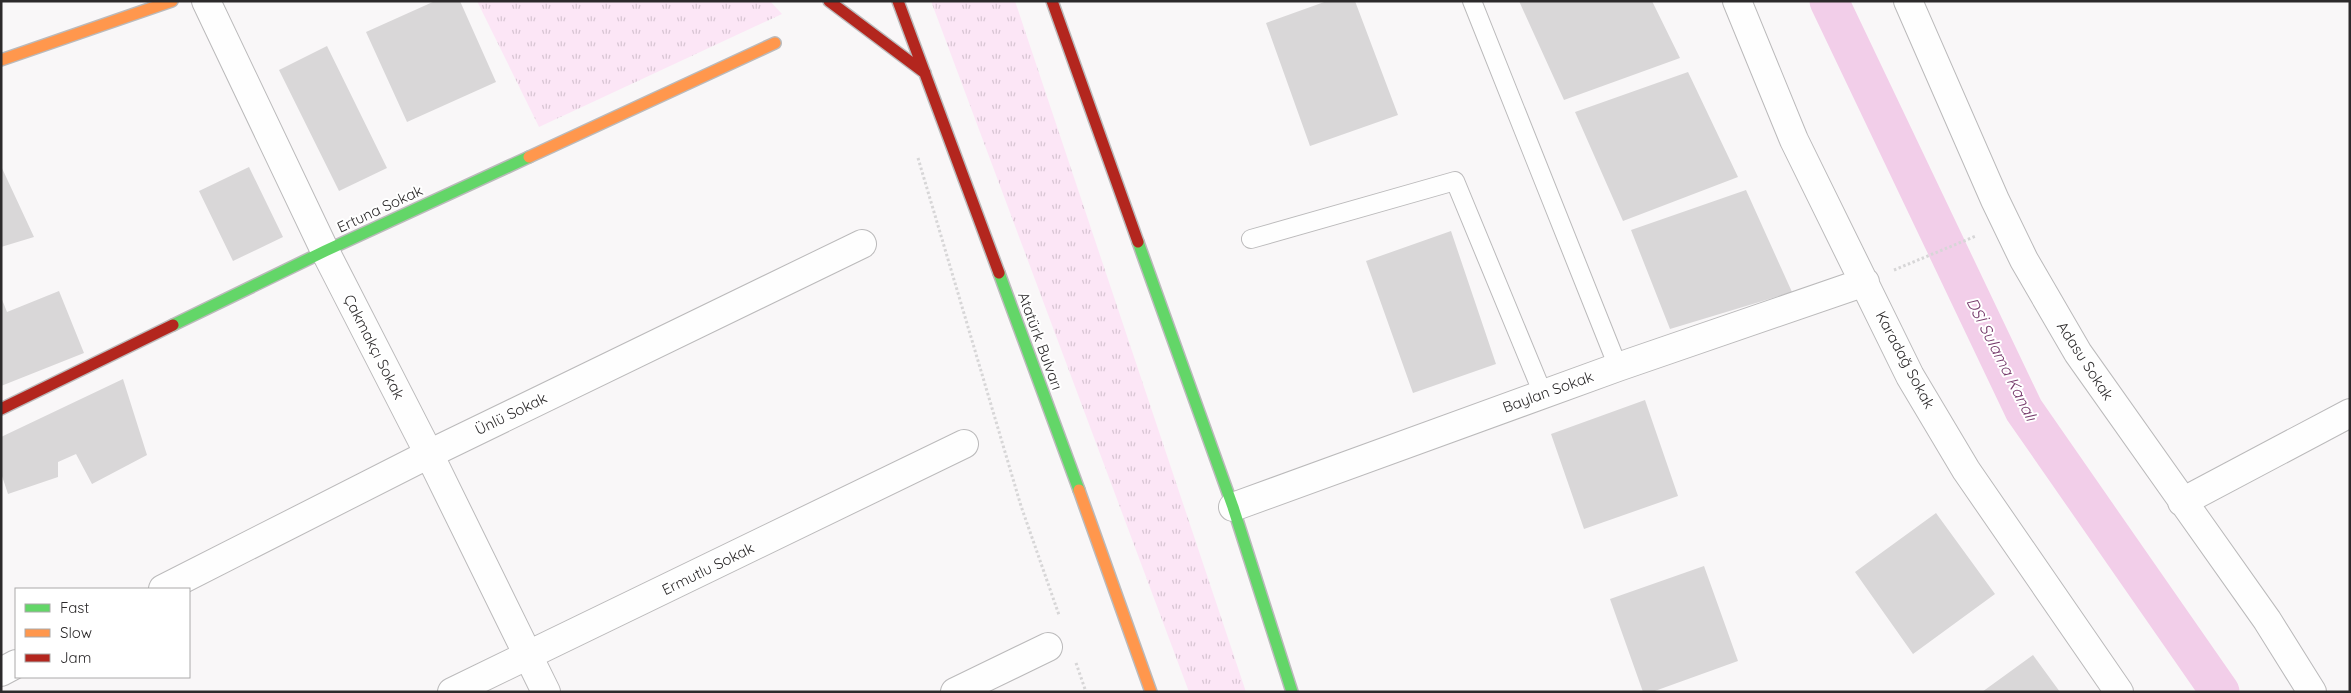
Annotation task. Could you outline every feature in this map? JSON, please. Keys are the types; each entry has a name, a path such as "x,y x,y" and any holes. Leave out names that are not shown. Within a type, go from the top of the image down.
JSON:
{"main road":[{"path":"1,60 172,1"},
{"path":"829,1 925,73"},
{"name":"Atatürk Bulvarı","path":"898,1 1123,609 1151,692"},
{"path":"1052,1 1233,507 1292,692"},
{"name":"Ertuna Sokak","path":"1,409 325,251 774,43"}],"street":[{"name":"Çakmakçı Sokak","path":"206,1 325,251 429,454 546,692"},
{"name":"Karadağ Sokak","path":"1737,1 1794,140 1910,376 1966,470 2119,692"},
{"name":"Adasu Sokak","path":"1908,1 1995,200 2024,260 2078,353 2267,620 2312,692"},
{"name":"Ünlü Sokak","path":"165,588 429,454 862,244"},
{"name":"Baylan Sokak","path":"1233,507 1618,367 1865,282"},
{"path":"2182,502 2350,413"},
{"name":"Ermutlu Sokak","path":"452,692 964,444"},
{"path":"955,692 1061,651"},
{"path":"1,672 15,665"}],"lane":[{"path":"1472,1 1618,367"},
{"path":"1251,239 1455,181 1543,394"}],"path":[{"path":"917,156 1021,506 1060,618"},
{"path":"1918,260 1970,238"},
{"path":"1061,651 1086,692"}],"green space":[{"path":"477,1 770,1 782,14 539,127"},
{"path":"931,1 1015,1 1246,692 1189,692"}],"building":[{"path":"435,1 460,1 496,82 407,122 366,32"},
{"path":"1327,1 1355,1 1398,115 1310,146 1266,23"},
{"path":"1519,1 1652,1 1680,58 1564,100"},
{"path":"327,46 387,168 339,191 279,70"},
{"path":"1688,72 1738,177 1623,221 1575,112"},
{"path":"1,166 34,237 1,247"},
{"path":"249,167 283,237 233,261 199,191"},
{"path":"1746,190 1792,292 1670,329 1631,230"},
{"path":"1451,231 1496,364 1413,393 1366,261"},
{"path":"59,291 84,353 1,386 1,297 7,312"},
{"path":"123,379 147,455 92,484 76,454 58,462 58,477 8,494 1,473 1,437"},
{"path":"1645,400 1678,496 1584,529 1551,434"},
{"path":"1936,513 1995,594 1913,654 1855,572"},
{"path":"1704,566 1738,661 1652,692 1643,692 1610,599"},
{"path":"2033,655 2060,692 1982,692"}],"waterway":[{"name":"DSİ Sulama Kanalı","path":"1829,1 2024,410 2220,692"}],"traffic: fast":[{"path":"173,325 325,251 529,157"},
{"path":"1138,242 1233,507 1292,692"},
{"path":"999,273 1079,490"}],"traffic: slow":[{"path":"1,60 172,1"},
{"path":"529,157 775,43"},
{"path":"1079,490 1151,692"}],"traffic: jam":[{"path":"829,1 925,73"},
{"path":"898,1 999,273"},
{"path":"1052,1 1138,242"},
{"path":"1,409 173,325"}]}
